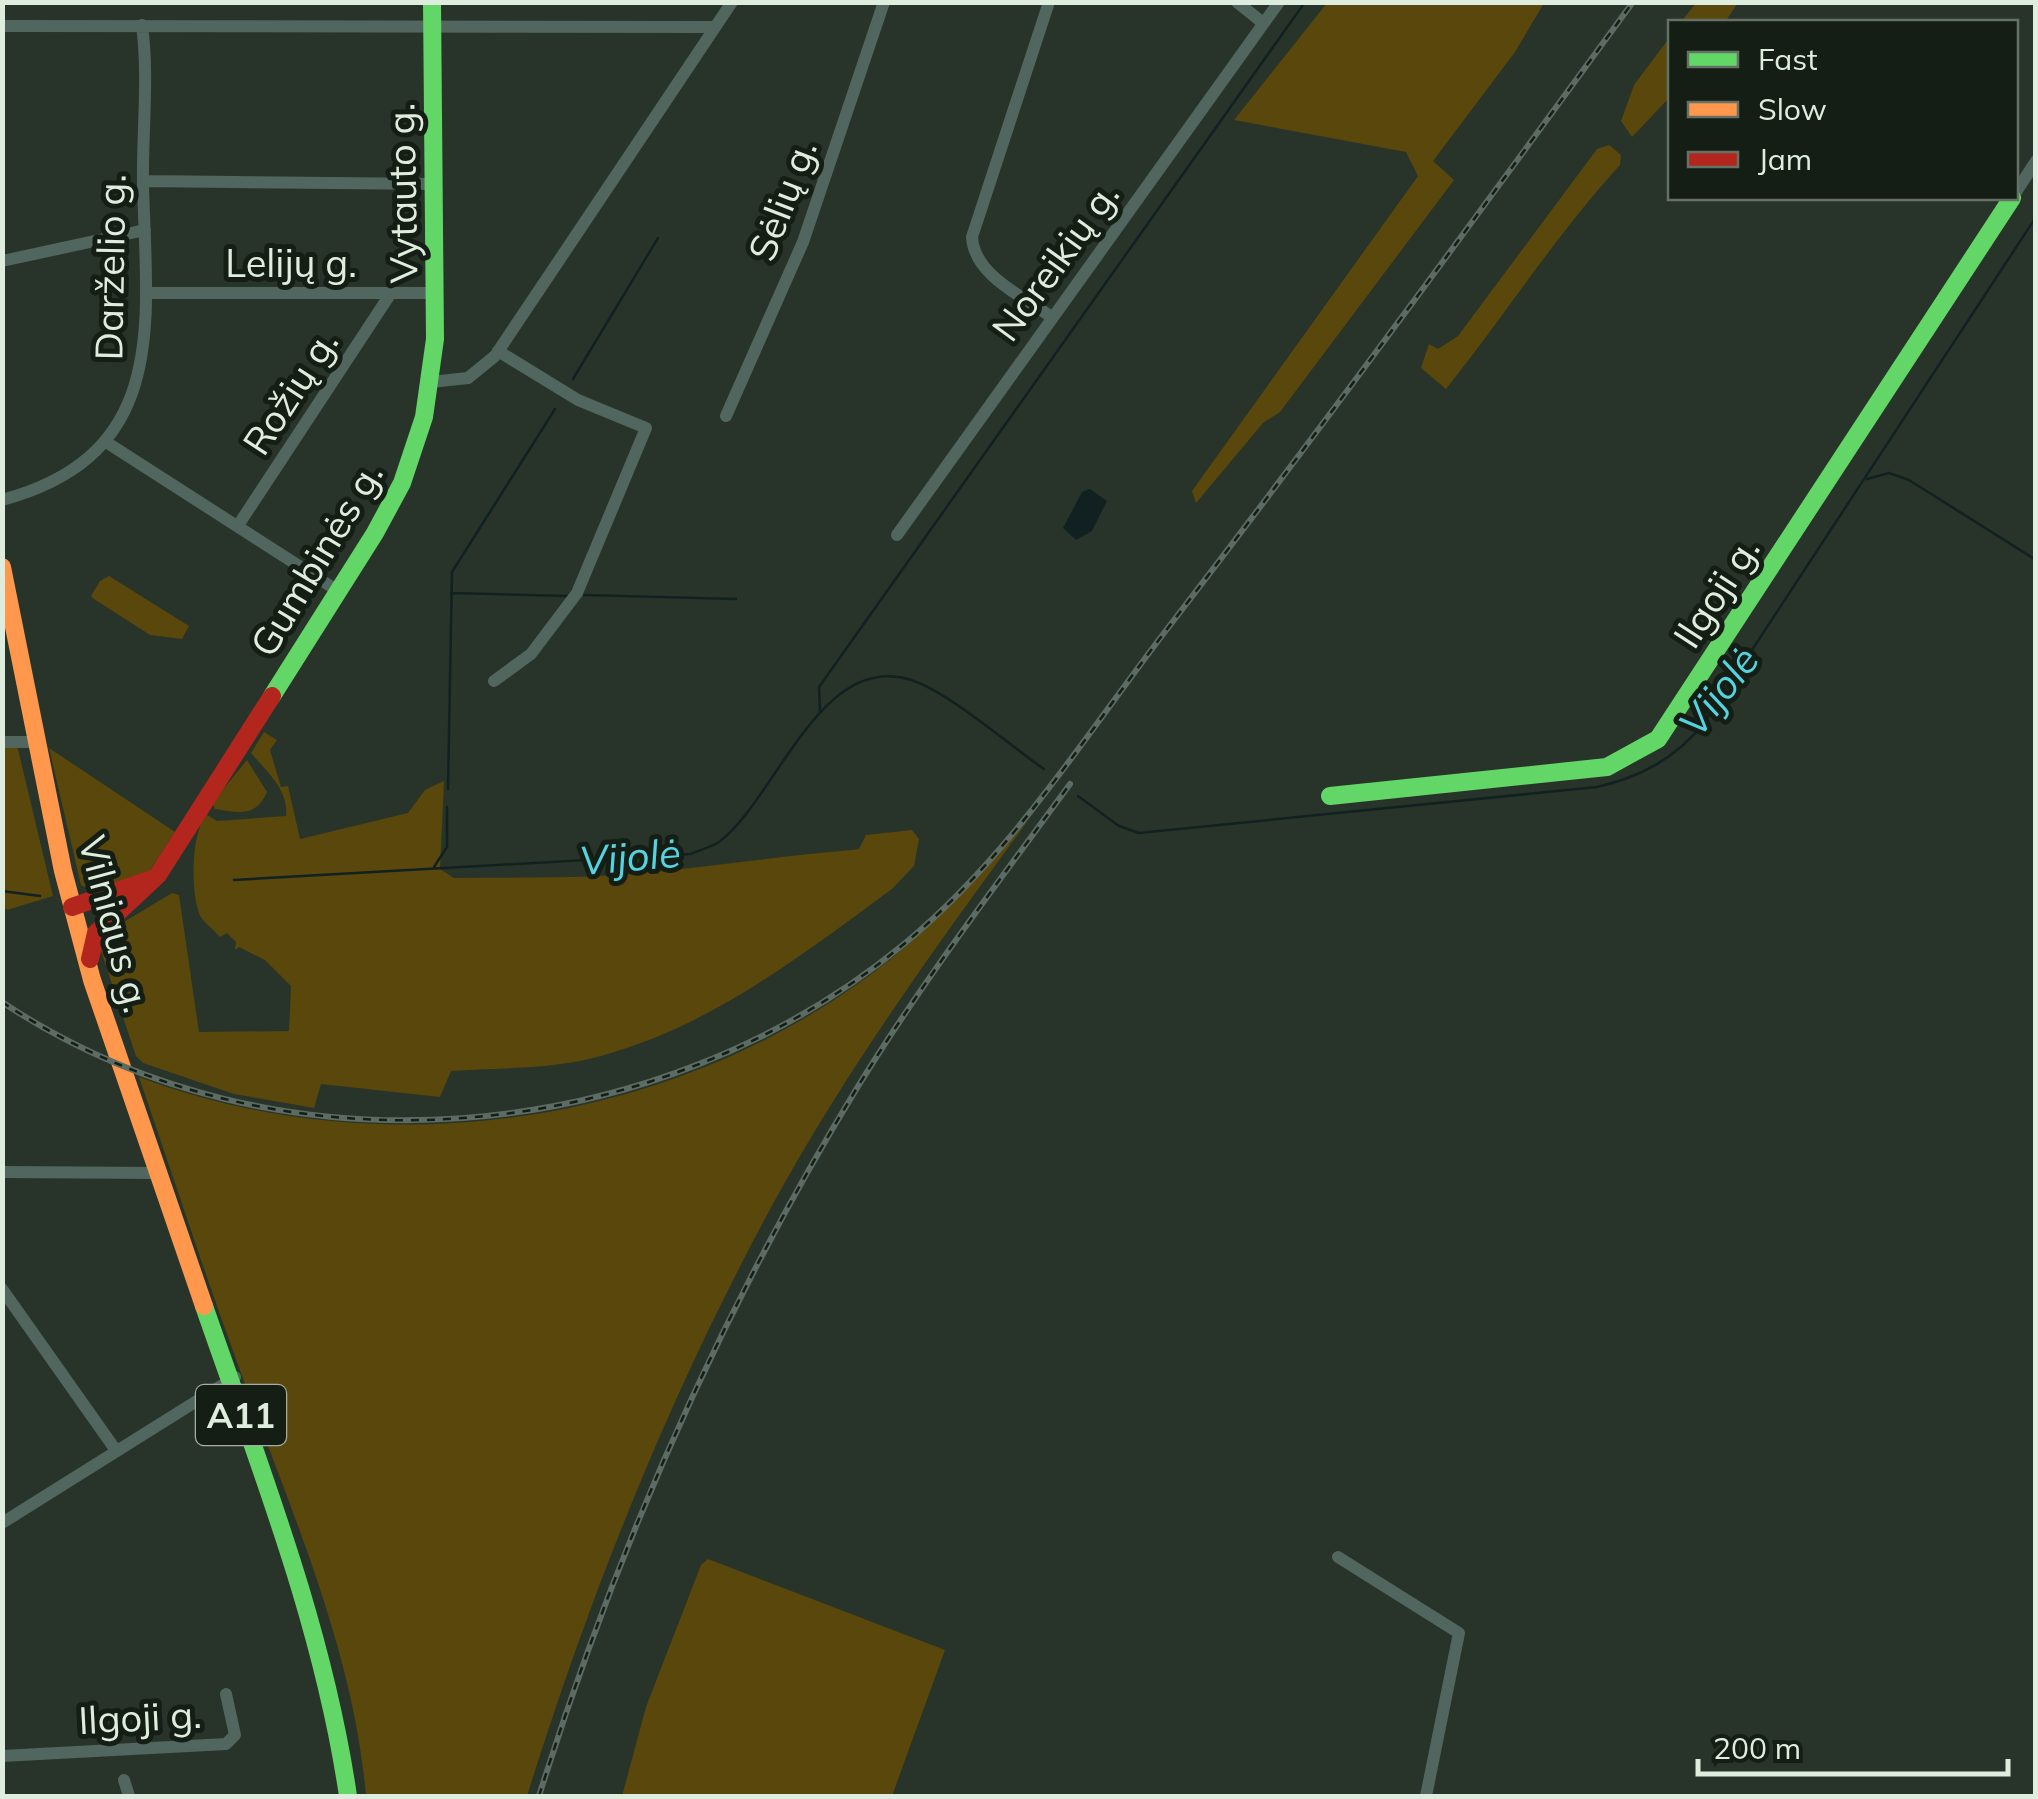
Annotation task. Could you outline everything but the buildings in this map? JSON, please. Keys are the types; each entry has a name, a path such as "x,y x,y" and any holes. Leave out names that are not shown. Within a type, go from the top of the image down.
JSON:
{"main road":[{"name":"Vytauto g.","path":"431,382 436,292 432,2"},
{"name":"Ilgoji g.","path":"1330,796 1607,767 1658,740 2011,200"},
{"name":"Gumbinės g.","path":"92,980 88,945 93,933 158,875 402,483 431,382"},
{"name":"Vilniaus g.","path":"2,567 36,742 92,980 200,1288 325,1618 345,1700 359,1796"},
{"path":"72,906 158,875"},
{"name":"Vilniaus g.","path":"233,1378 311,1615 336,1715 348,1796"}],"street":[{"path":"431,382 468,378 498,350 732,2"},
{"name":"Sėlių g.","path":"726,416 803,242 884,2"},
{"path":"1049,2 972,237 973,256 984,268 1050,316"},
{"path":"1236,2 1264,23"},
{"name":"Noreikių g.","path":"897,535 1050,316 1279,2"},
{"name":"Darželio g.","path":"2,500 62,480 106,442 138,378 146,293 142,24"},
{"path":"2,26 715,27"},
{"name":"Ilgoji g.","path":"2018,189 2036,161"},
{"path":"143,181 435,184"},
{"path":"2,261 144,230"},
{"name":"Rožių g.","path":"239,524 391,292"},
{"name":"Lelijų g.","path":"146,293 436,292"},
{"path":"494,681 531,654 577,593 646,428 578,400 498,350"},
{"path":"106,442 338,591"},
{"path":"2,742 36,742"},
{"path":"2,1172 160,1173"},
{"path":"2,1289 114,1449"},
{"path":"2,1523 114,1449 233,1378"},
{"path":"1338,1557 1458,1633 1426,1796"},
{"name":"Ilgoji g.","path":"2,1756 226,1744 235,1735 226,1694"},
{"path":"124,1780 130,1796"}],"shaded area":[{"path":"1696,2 1738,3 1726,20 1682,20"},
{"path":"1327,3 1544,3 1515,52 1433,161 1454,180 1280,412 1263,423 1196,503 1192,491 1418,176 1406,152 1234,120"},
{"path":"1668,40 1668,99 1632,137 1621,121 1634,85"},
{"path":"1609,145 1621,155 1620,165 1574,219 1446,389 1421,368 1429,344 1438,349 1458,336 1597,149"},
{"path":"1090,489 1107,501 1092,531 1076,540 1063,528 1082,492"},
{"path":"109,576 189,626 182,639 150,635 94,599 91,596 100,581"},
{"path":"264,732 277,740 270,750 281,787 288,786 300,839 408,813 425,790 444,781 440,869 454,878 630,874 859,849 866,835 912,830 919,839 914,866 892,889 745,992 666,1033 580,1061 451,1071 440,1097 321,1084 314,1108 234,1094 143,1063 136,1056 101,951 109,931 172,893 179,895 199,1032 289,1031 291,986 265,960 239,947 235,950 236,942 227,933 220,937 204,921 195,897 197,835 207,815 217,821 286,816 280,790 251,753"},
{"path":"3,742 17,745 53,896 7,910 3,907"},
{"path":"49,748 175,832 147,875 95,893 81,885"},
{"path":"247,760 267,792 263,800 246,811 215,809 212,803"},
{"path":"1030,818 864,1054 803,1152 736,1273 667,1419 606,1568 527,1796 366,1796 359,1741 334,1634 139,1077 231,1105 327,1121 423,1124 520,1116 615,1097 707,1066 793,1024 874,972 937,918"},
{"path":"708,1559 945,1650 892,1796 622,1796 646,1707 701,1565"}],"waterway":[{"path":"820,711 819,687 1305,2"},
{"name":"Vijolė","path":"1078,796 1119,826 1139,833 1597,787 1656,764 1682,746 1704,723 2036,217"},
{"path":"573,379 658,238"},
{"path":"448,789 452,572 555,409"},
{"path":"1867,479 1889,473 1909,480 2036,560"},
{"path":"451,593 567,596"},
{"path":"584,595 736,599"},
{"name":"Vijolė","path":"234,880 691,854 719,842 740,821 826,707 851,687 879,677 911,680 926,686 1044,769"},
{"path":"434,867 447,847 447,807"},
{"name":"Vijolė","path":"2,891 40,896"}],"railway":[{"path":"2,1002 109,1060 223,1099 342,1118 462,1118 581,1100 696,1065 805,1013 904,944 943,909 1015,831 1348,390 1633,2"},
{"path":"539,1796 569,1703 638,1521 717,1344 761,1258 807,1172 907,1010 1070,784"}],"traffic: fast":[{"path":"272,696 375,533 402,483 424,417 435,339 432,2"},
{"path":"1330,796 1607,767 1658,739 2011,200"},
{"path":"204,1306 306,1609 323,1670 348,1796"}],"traffic: slow":[{"path":"2,567 63,871 92,980 204,1306"}],"traffic: jam":[{"path":"90,959 96,933 158,875 272,696"},
{"path":"72,907 149,880"}]}
